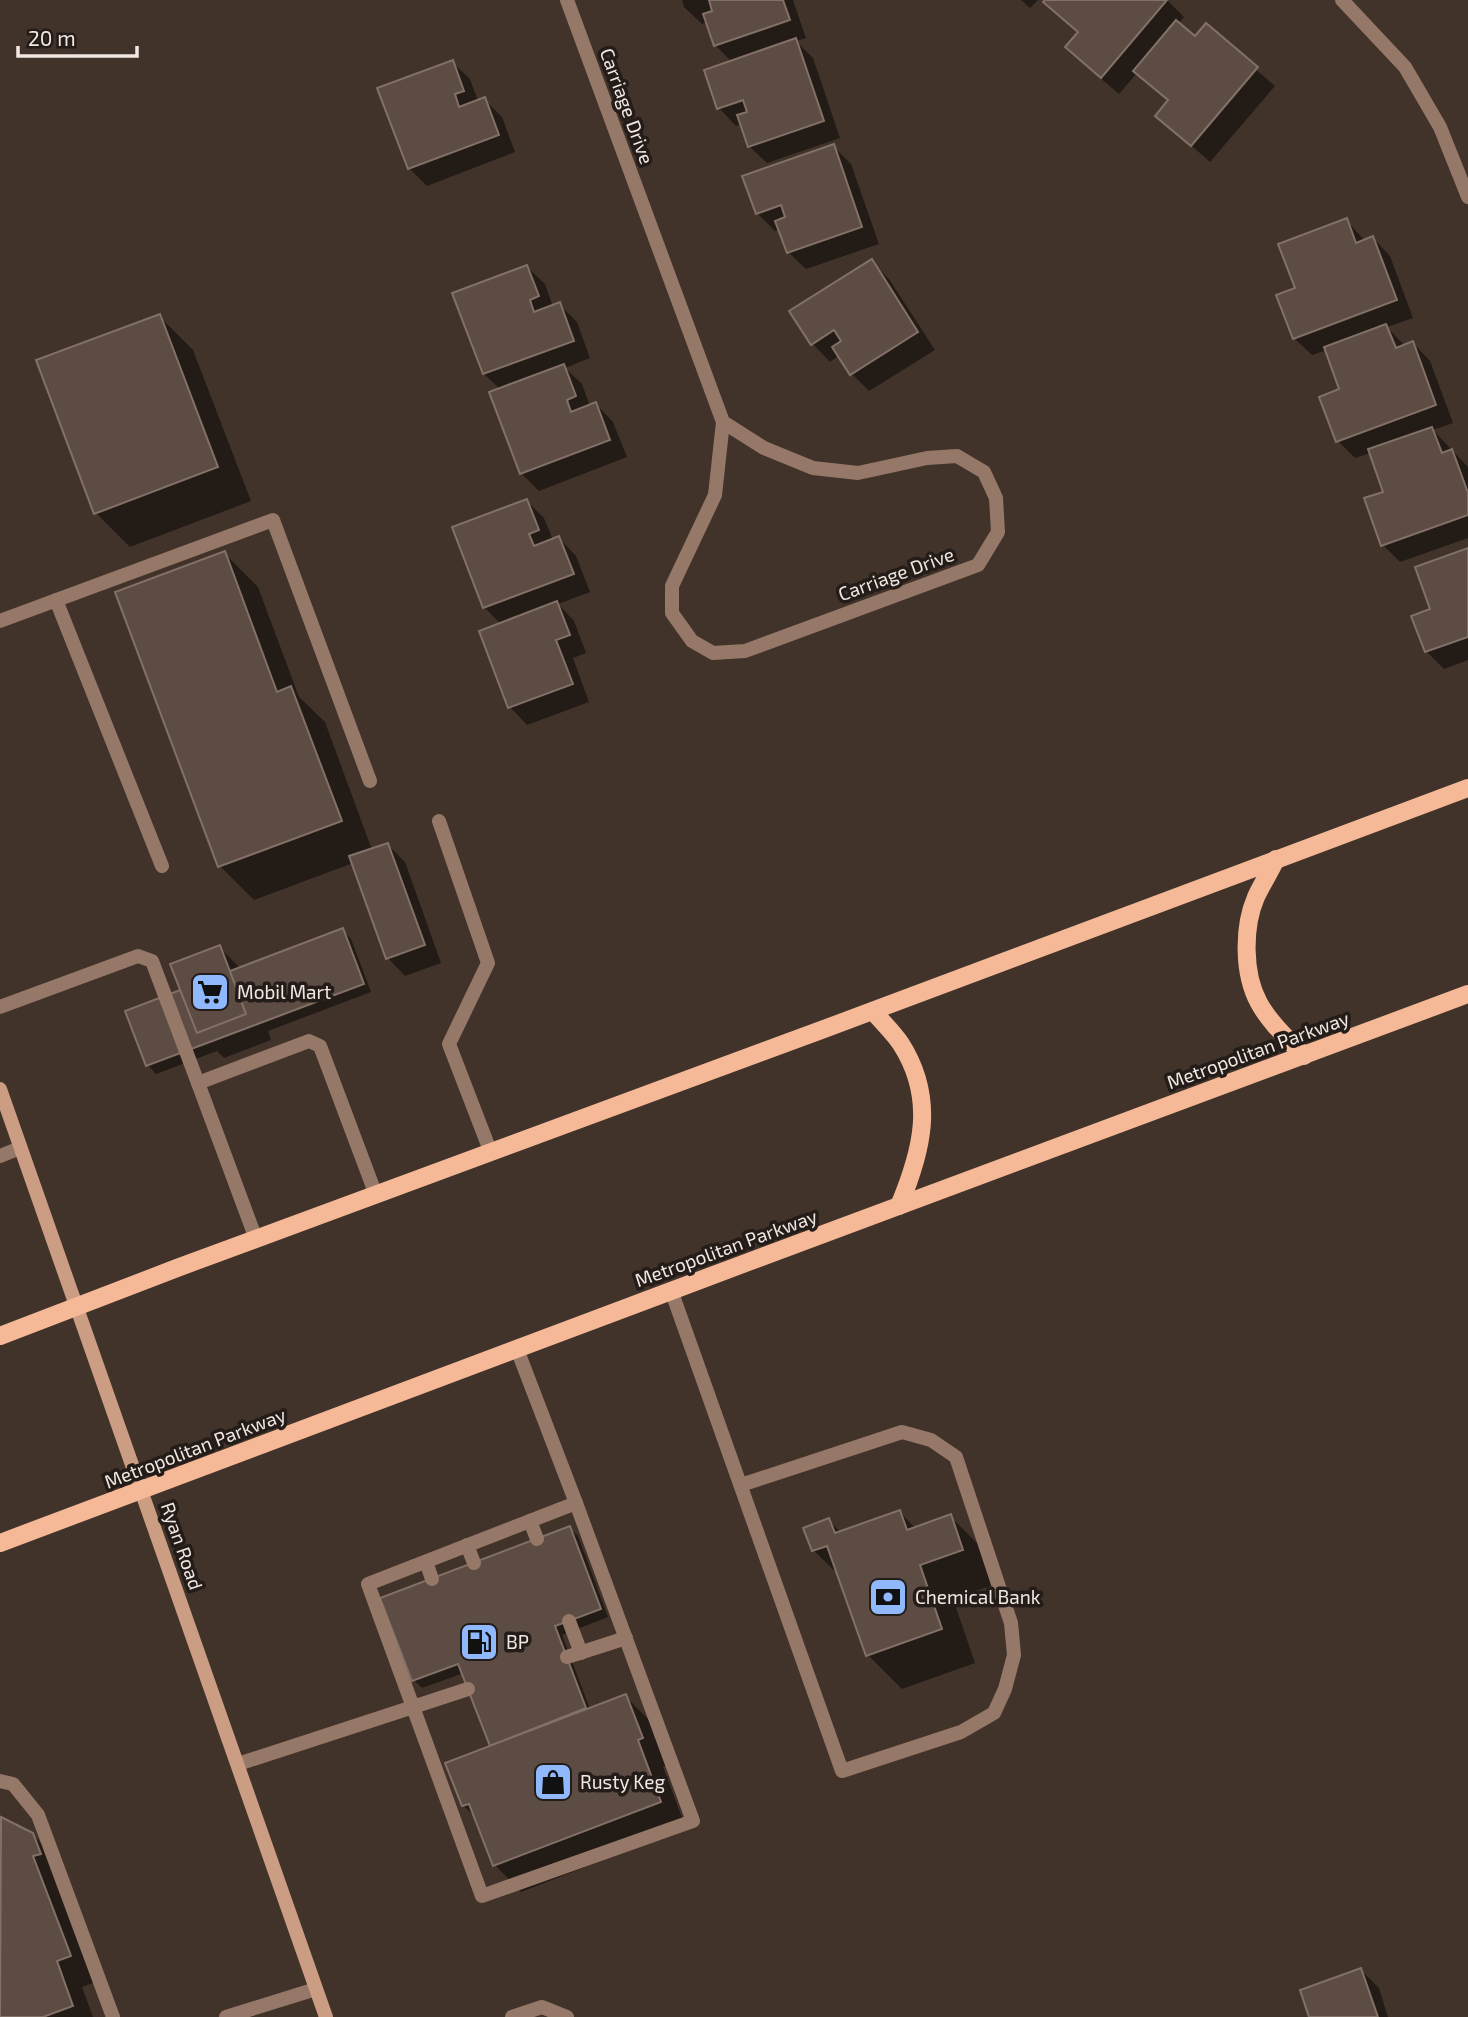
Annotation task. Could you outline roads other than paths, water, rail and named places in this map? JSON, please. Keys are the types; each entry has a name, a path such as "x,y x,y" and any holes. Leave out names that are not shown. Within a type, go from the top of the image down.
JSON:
{"main road":[{"path":"0,1336 1468,788"},
{"path":"1276,859 1255,900 1247,940 1250,976 1258,1001 1278,1030 1304,1056"},
{"name":"Metropolitan Parkway","path":"0,1543 1468,994"},
{"path":"873,1011 900,1043 915,1070 922,1101 921,1136 915,1167 899,1206"},
{"name":"Ryan Road","path":"0,1089 326,2017"}],"street":[{"name":"Carriage Drive","path":"568,0 723,422 715,495 672,586 672,613 692,641 713,653 745,651 978,565 998,531 996,498 984,472 957,456 927,458 858,473 813,468 764,448 723,422"},
{"path":"1342,0 1405,67 1440,127 1468,197"},
{"path":"0,621 273,520 370,781"},
{"path":"56,600 162,866"},
{"path":"439,821 488,963 449,1044 491,1153"},
{"path":"0,1007 138,956 152,961 256,1239"},
{"path":"198,1083 309,1041 320,1046 376,1195"},
{"path":"0,1156 20,1148"},
{"path":"671,1290 842,1771 961,1731 994,1713 1006,1689 1014,1655 1011,1623 956,1457 931,1440 902,1432 741,1485"},
{"path":"517,1349 576,1503 693,1821 482,1896 368,1584 576,1503"},
{"path":"530,1521 537,1539"},
{"path":"467,1545 474,1563"},
{"path":"426,1562 432,1579"},
{"path":"569,1621 574,1655 626,1638"},
{"path":"238,1764 468,1689"},
{"path":"0,1781 13,1784 38,1815 113,2017"},
{"path":"226,2017 316,1989"},
{"path":"512,2017 542,2007 567,2017"}],"place":[{"name":"Mobil Mart","path":"210,992"},
{"name":"Chemical Bank","path":"888,1597"},
{"name":"BP","path":"479,1642"},
{"name":"Rusty Keg","path":"553,1782"}]}
